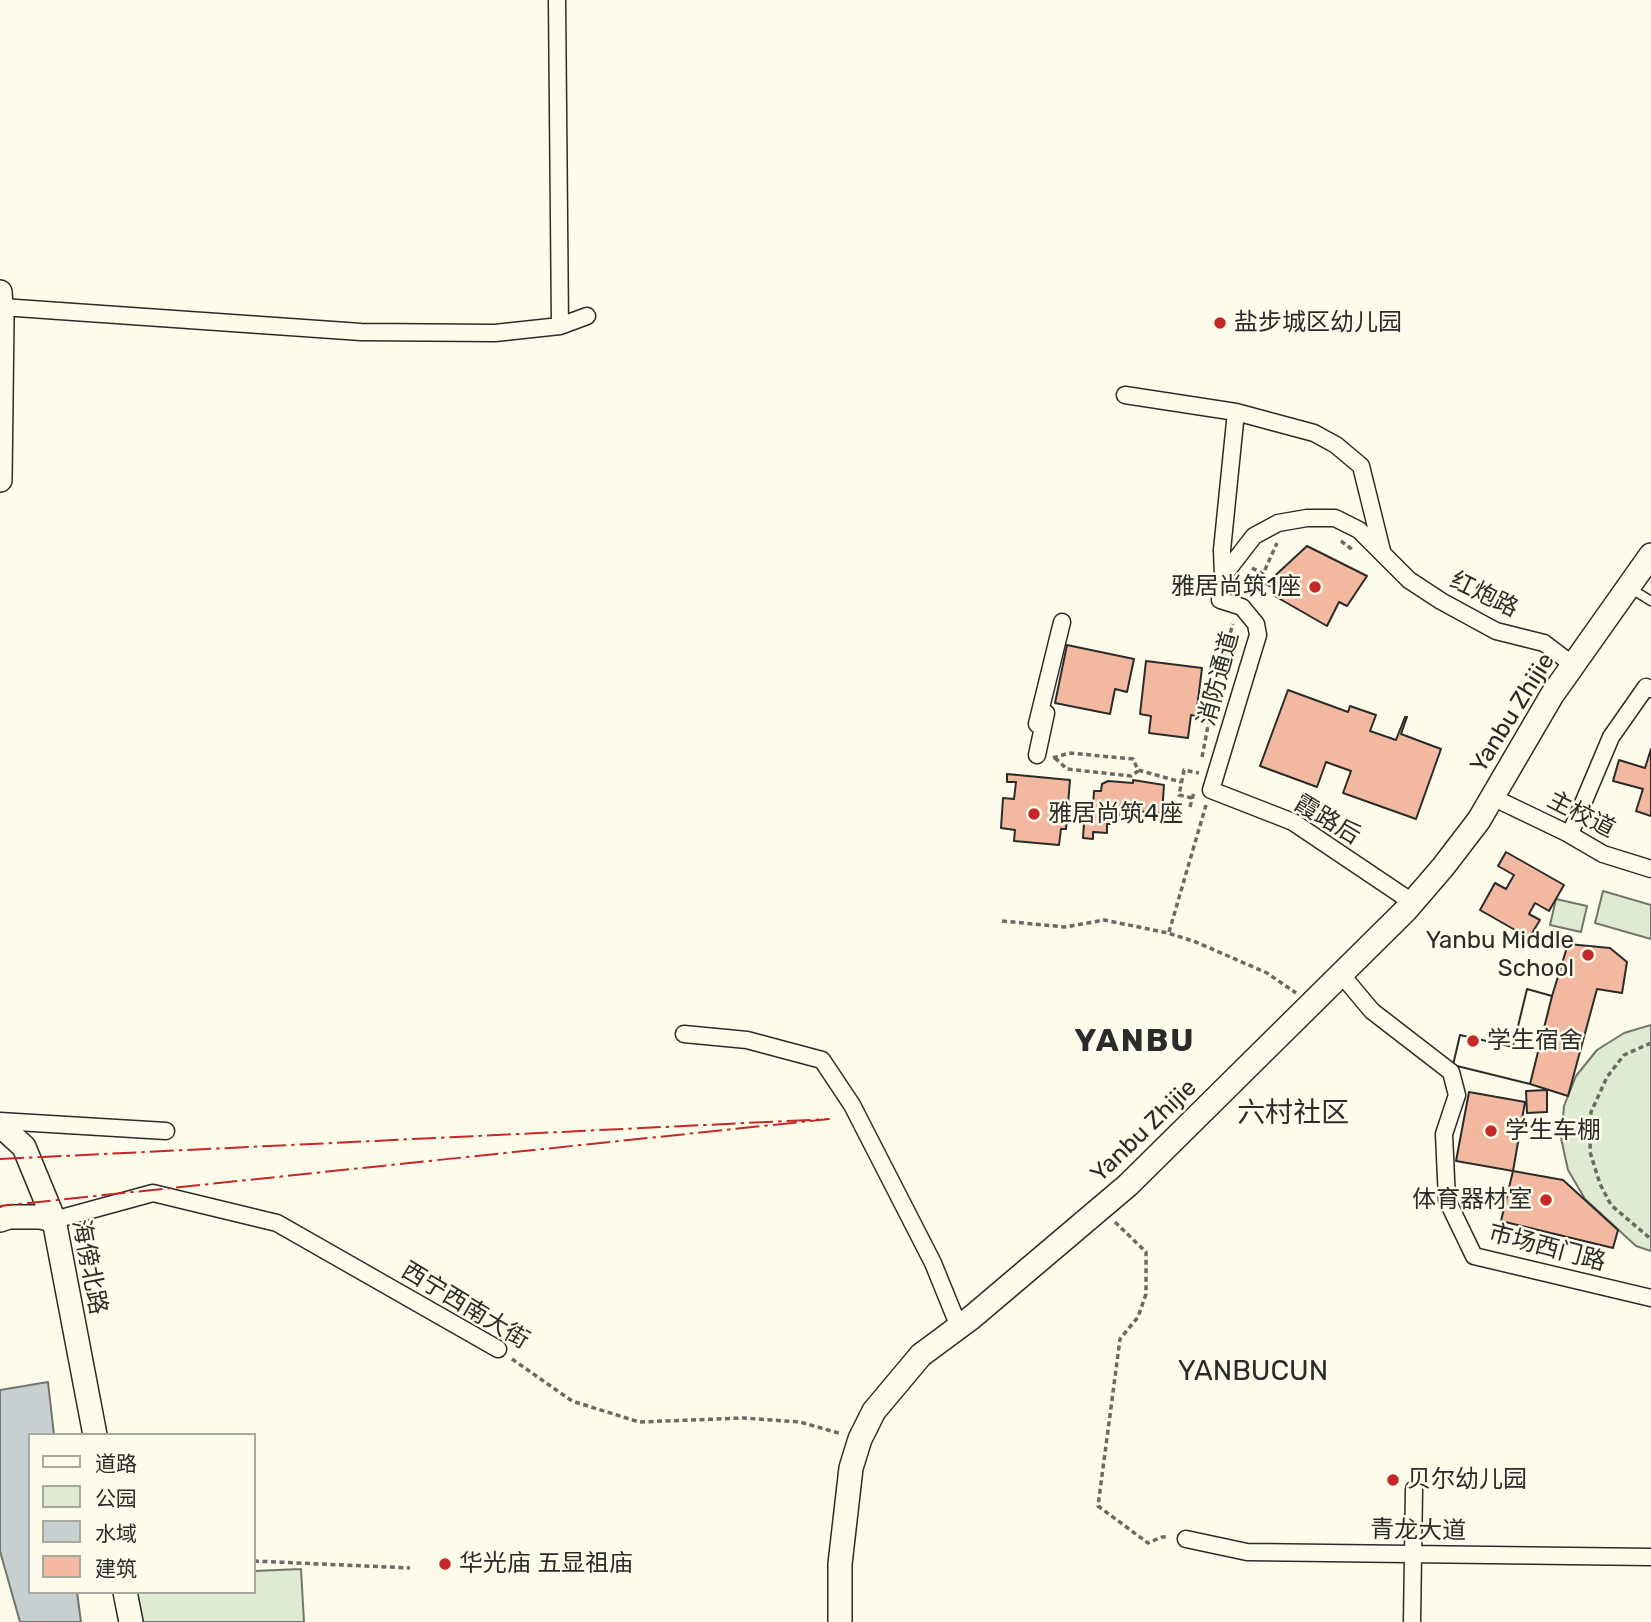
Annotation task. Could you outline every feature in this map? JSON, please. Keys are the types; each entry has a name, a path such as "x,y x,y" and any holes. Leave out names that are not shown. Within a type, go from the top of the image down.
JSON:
{"main road":[{"path":"0,480 1,302"},
{"name":"Yanbu Zhijie","path":"840,1622 840,1564 851,1468 860,1439 874,1411 921,1355 959,1327 1101,1209 1154,1159 1412,902 1479,820 1552,695 1651,555"},
{"name":"海傍北路","path":"0,1123 24,1147 54,1220 95,1433"},
{"path":"0,1220 9,1217 54,1220"},
{"path":"125,1594 131,1622"}],"street":[{"path":"557,0 560,326"},
{"path":"1,302 361,332 495,333 560,326 587,316"},
{"path":"1125,395 1236,412 1314,433 1350,454 1361,466 1382,551"},
{"path":"1223,576 1222,550 1236,412"},
{"name":"红炮路","path":"1223,576 1254,536 1278,523 1335,518 1359,530 1409,580 1441,601 1496,631 1544,643 1573,665"},
{"name":"消防通道","path":"1203,788 1258,635 1256,624 1242,607 1220,600 1223,576"},
{"path":"1037,724 1062,622"},
{"path":"1037,755 1050,698 1049,683"},
{"path":"1570,834 1611,737 1646,687 1651,689"},
{"name":"霞路后","path":"1203,788 1293,822 1412,902"},
{"name":"主校道","path":"1492,797 1570,834 1603,854 1651,869"},
{"name":"市场西门路","path":"1341,974 1373,1011 1451,1072 1457,1095 1444,1134 1447,1200 1474,1255 1651,1298"},
{"path":"684,1034 747,1040 822,1060 852,1105 933,1263 959,1327"},
{"path":"0,1123 166,1131"},
{"name":"西宁西南大街","path":"54,1220 153,1193 277,1223 498,1349"},
{"path":"1412,1622 1414,1489"},
{"name":"青龙大道","path":"1185,1539 1247,1552 1651,1557"}],"lane":[{"path":"1628,586 1651,601"}],"path":[{"path":"1251,570 1263,574 1280,538"},
{"path":"1340,541 1356,553"},
{"path":"1192,798 1179,795 1181,782 1184,770 1199,774 1218,674 1233,624"},
{"path":"1037,755 1055,758 1069,753 1132,759 1138,770 1181,782"},
{"path":"1055,758 1067,769 1130,776 1138,770"},
{"path":"1190,807 1192,798 1203,788"},
{"path":"1168,933 1203,788"},
{"path":"1002,921 1065,927 1104,920 1168,933 1267,974 1290,987 1309,1005"},
{"path":"1651,1042 1625,1055 1607,1077 1591,1112 1590,1152 1600,1184 1611,1205 1651,1239"},
{"path":"1101,1209 1146,1252 1146,1294 1138,1317 1120,1339 1098,1507 1148,1543 1162,1537 1185,1539"},
{"name":"西宁西南大街","path":"498,1349 572,1401 639,1422 743,1418 800,1422 860,1439"},
{"path":"256,1561 410,1568"}],"green space":[{"path":"1603,891 1651,905 1651,939 1595,923"},
{"path":"1556,899 1587,906 1581,932 1550,925"},
{"path":"1651,1025 1651,1251 1636,1246 1585,1199 1568,1170 1561,1138 1564,1106 1576,1076 1597,1050 1624,1033"},
{"path":"301,1569 304,1622 143,1622 137,1594 256,1594 256,1571"}],"water":[{"path":"48,1382 54,1433 28,1433 28,1594 77,1594 81,1622 20,1622 0,1551 0,1390"}],"building":[{"name":"雅居尚筑1座","path":"1307,546 1367,576 1347,606 1339,602 1327,626 1273,595 1276,590 1266,584"},
{"path":"1067,645 1134,659 1127,692 1115,689 1110,714 1055,703"},
{"path":"1146,661 1202,668 1196,716 1191,715 1188,738 1149,733 1151,716 1140,714"},
{"path":"1288,690 1348,712 1350,706 1376,715 1370,731 1396,740 1407,717 1401,734 1441,749 1416,819 1343,793 1351,771 1326,762 1317,787 1260,766"},
{"path":"1651,749 1651,816 1636,811 1643,789 1613,781 1619,760 1645,768"},
{"name":"雅居尚筑4座","path":"1007,774 1070,780 1066,829 1061,829 1059,845 1014,841 1015,830 1001,828 1003,798 1014,799 1016,782 1007,782"},
{"path":"1133,780 1164,785 1162,813 1119,810 1119,816 1114,817 1114,824 1107,824 1107,833 1093,832 1093,839 1083,838 1085,807 1093,807 1094,791 1101,791 1102,784 1108,781 1133,783"},
{"path":"1506,852 1564,885 1549,911 1535,903 1529,914 1540,920 1529,938 1480,910 1495,883 1506,889 1514,875 1498,866"},
{"path":"1568,944 1610,948 1627,962 1622,993 1597,989 1568,1096 1453,1065 1460,1035 1513,1047 1527,989 1552,996"},
{"name":"学生宿舍","path":"1527,989 1552,996 1530,1084 1453,1065 1460,1035 1513,1047"},
{"path":"1547,1090 1547,1112 1527,1113 1526,1091"},
{"name":"学生车棚","path":"1469,1092 1525,1102 1513,1171 1456,1161"},
{"name":"体育器材室","path":"1513,1171 1563,1180 1618,1230 1613,1248 1501,1221"}],"power":[{"path":"0,1159 829,1119 0,1206"}],"place":[{"name":"盐步城区幼儿园","path":"1220,323"},
{"name":"雅居尚筑1座","path":"1315,587"},
{"name":"雅居尚筑4座","path":"1034,814"},
{"name":"Yanbu Middle School","path":"1588,955"},
{"name":"学生宿舍","path":"1473,1041"},
{"name":"学生车棚","path":"1491,1131"},
{"name":"体育器材室","path":"1546,1200"},
{"name":"贝尔幼儿园","path":"1393,1480"},
{"name":"华光庙 五显祖庙","path":"445,1564"}],"district":[{"name":"YANBU","path":"1135,1042"},
{"name":"六村社区","path":"1293,1114"},
{"name":"YANBUCUN","path":"1253,1372"}]}
